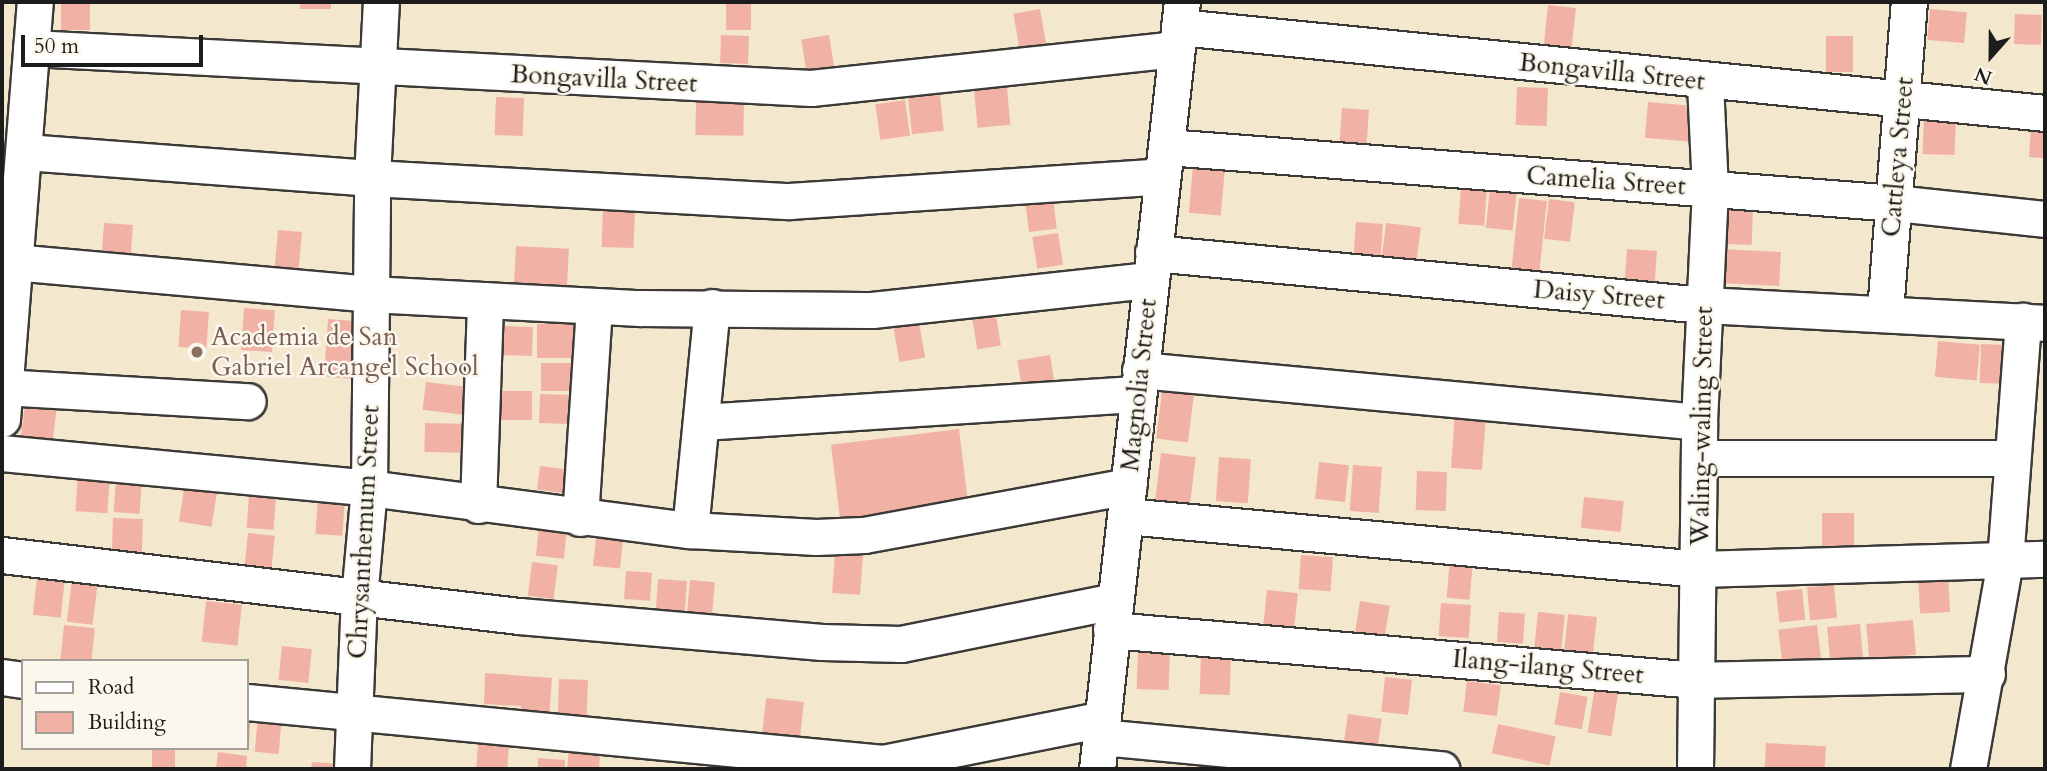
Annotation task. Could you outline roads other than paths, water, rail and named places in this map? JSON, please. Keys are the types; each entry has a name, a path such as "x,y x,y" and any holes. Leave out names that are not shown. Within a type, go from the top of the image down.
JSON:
{"street":[{"path":"34,2 21,55 4,398 248,401"},
{"name":"Chrysanthemum Street","path":"352,769 359,598 369,488 372,178 381,2"},
{"name":"Cattleya Street","path":"1885,312 1904,99 1909,2"},
{"name":"Bongavilla Street","path":"21,55 811,88 1179,26 1705,82 2045,113"},
{"name":"Magnolia Street","path":"1100,742 1179,26"},
{"name":"Waling-waling Street","path":"1695,769 1699,422 1710,189 1705,82"},
{"name":"Camelia Street","path":"17,161 789,201 1164,161 1710,189 1895,203 2045,219"},
{"name":"Daisy Street","path":"10,262 370,294 594,306 872,310 1151,267 1703,305 1885,312 2034,322"},
{"path":"478,505 485,300"},
{"path":"580,518 594,306"},
{"path":"690,530 712,307"},
{"path":"1968,769 2005,561 2012,458 2034,322"},
{"path":"702,422 800,419 1139,382 1699,422"},
{"path":"2,453 369,488 478,505 690,530 864,535 1127,501 1699,569 2045,559"},
{"path":"1700,458 2012,458"},
{"name":"Ilang-ilang Street","path":"2,555 665,631 901,644 1113,615 1696,680 1987,674"},
{"path":"2,677 21,680"},
{"path":"248,702 883,763 1100,742 1440,769"}],"place":[{"name":"Academia de San Gabriel Arcangel School","path":"197,352"}]}
